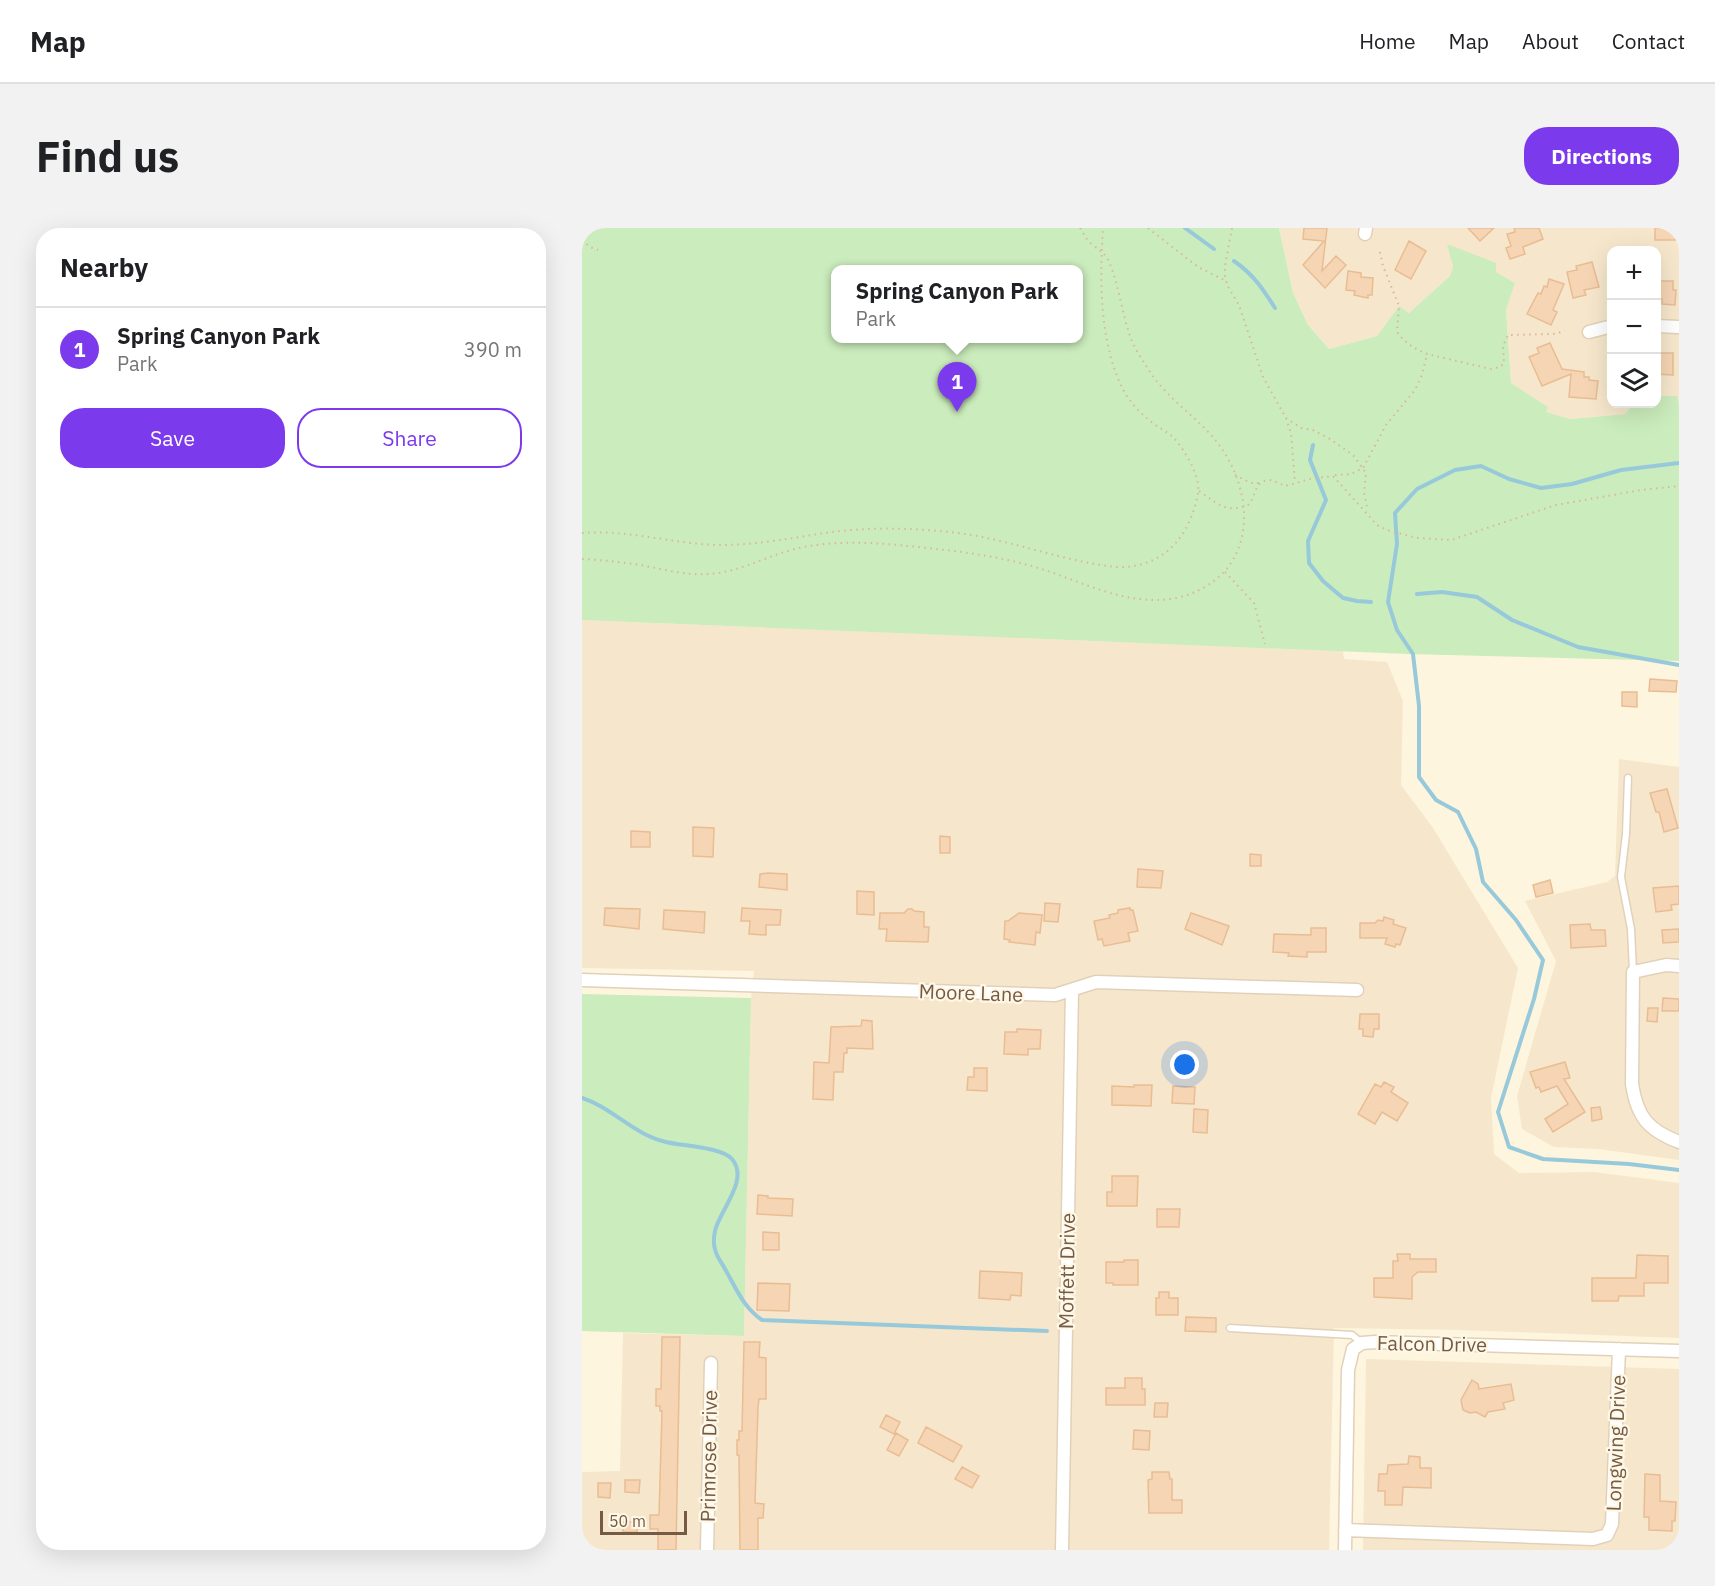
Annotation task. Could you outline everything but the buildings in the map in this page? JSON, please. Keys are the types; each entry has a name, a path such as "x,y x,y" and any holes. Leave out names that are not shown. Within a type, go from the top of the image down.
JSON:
{"street":[{"path":"1661,326 1679,327"},
{"path":"1589,332 1607,327"},
{"path":"1679,966 1666,965 1633,972 1632,1084 1633,1095 1640,1113 1651,1129 1679,1142"},
{"name":"Moore Lane","path":"582,980 1055,995 1096,982 1357,990"},
{"name":"Moffett Drive","path":"1062,1550 1072,991"},
{"name":"Falcon Drive","path":"1345,1550 1348,1370 1353,1349 1362,1343 1679,1351"},
{"name":"Longwing Drive","path":"1345,1530 1593,1539 1607,1535 1611,1530 1613,1516 1619,1349"},
{"name":"Primrose Drive","path":"707,1550 711,1363"}],"lane":[{"path":"1628,778 1626,834 1621,877 1631,929 1633,972"},
{"path":"1230,1328 1352,1335 1362,1343"}],"path":[{"path":"582,559 625,563 696,575 725,572 804,548 835,544 897,545 1009,560 1120,595 1154,600 1175,598 1207,586 1225,572 1239,547 1245,520 1244,506 1231,461 1211,435 1168,395 1153,376 1131,340 1110,265 1102,250 1094,247 1080,228"},
{"path":"582,533 612,532 698,544 724,545 767,543 858,530 917,529 978,536 1108,567 1130,567 1144,564 1160,556 1176,543 1188,525 1198,491 1191,466 1180,445 1136,408 1119,380 1105,321 1101,285 1103,228"},
{"path":"1148,228 1198,267 1226,280"},
{"path":"1232,228 1225,266 1226,280 1239,305 1263,377 1286,418 1291,433 1296,482"},
{"path":"582,240 590,248 598,250"},
{"path":"1380,252 1383,266 1399,306 1397,332 1403,340 1427,354 1491,369 1500,367 1504,363 1503,346 1508,335 1553,334 1565,331"},
{"path":"1235,475 1251,483 1268,480 1285,486 1310,478 1351,474 1363,468 1386,425 1415,390 1422,375 1427,354"},
{"path":"1286,418 1301,428 1313,430 1330,439 1353,455 1366,473 1364,493 1368,511 1377,525"},
{"path":"1334,476 1377,525 1411,537 1431,540 1456,539 1556,505 1641,490 1679,486"},
{"path":"1198,491 1221,506 1229,508 1244,506 1253,500 1260,483"},
{"path":"1225,572 1254,603 1265,644"}],"shaded area":[{"path":"1279,228 1679,228 1679,405 1677,405 1677,396 1661,396 1661,246 1607,246 1607,408 1630,408 1625,414 1570,419 1545,412 1547,407 1511,383 1506,310 1515,283 1448,244 1453,266 1450,276 1409,313 1399,306 1377,336 1329,349 1308,325 1293,293"},
{"path":"582,620 1343,651 1344,659 1387,662 1403,701 1401,785 1433,828 1518,968 1491,1098 1494,1154 1519,1173 1594,1172 1679,1183 1679,1338 1334,1328 1329,1550 582,1550 582,1472 620,1471 623,1333 744,1336 751,998 754,971 582,968"},
{"path":"1619,759 1679,767 1679,1160 1598,1149 1554,1147 1522,1129 1517,1096 1556,961 1525,901 1607,882 1615,876"},
{"path":"1366,1359 1679,1369 1679,1550 1363,1550"}],"green space":[{"path":"582,228 1279,228 1293,293 1308,325 1329,349 1377,336 1399,306 1409,313 1450,276 1453,266 1447,244 1496,263 1496,272 1515,283 1506,310 1511,383 1548,407 1546,412 1570,419 1625,414 1630,408 1661,408 1661,396 1677,396 1679,405 1679,661 1408,654 582,620"},
{"path":"582,994 751,998 744,1336 582,1331"}],"waterway":[{"path":"1185,228 1214,249"},
{"path":"1234,261 1257,282 1275,308"},
{"path":"1313,445 1310,460 1326,500 1308,541 1309,563 1323,581 1343,598 1371,602"},
{"path":"1679,463 1621,470 1572,484 1541,488 1509,479 1481,466 1455,470 1417,489 1395,513 1397,544 1388,602 1397,630 1413,654 1419,706 1419,777 1436,800 1458,812 1476,849 1483,882 1516,920 1543,960 1534,999 1498,1112 1509,1147 1543,1159 1629,1164 1679,1170"},
{"path":"1417,594 1442,592 1477,597 1512,620 1578,647 1679,665"},
{"path":"582,1098 604,1108 654,1139 711,1149 732,1159 737,1167 736,1186 718,1223 714,1235 714,1247 740,1297 762,1320 1047,1331"}],"place":[{"name":"Spring Canyon Park","path":"957,412"}]}
